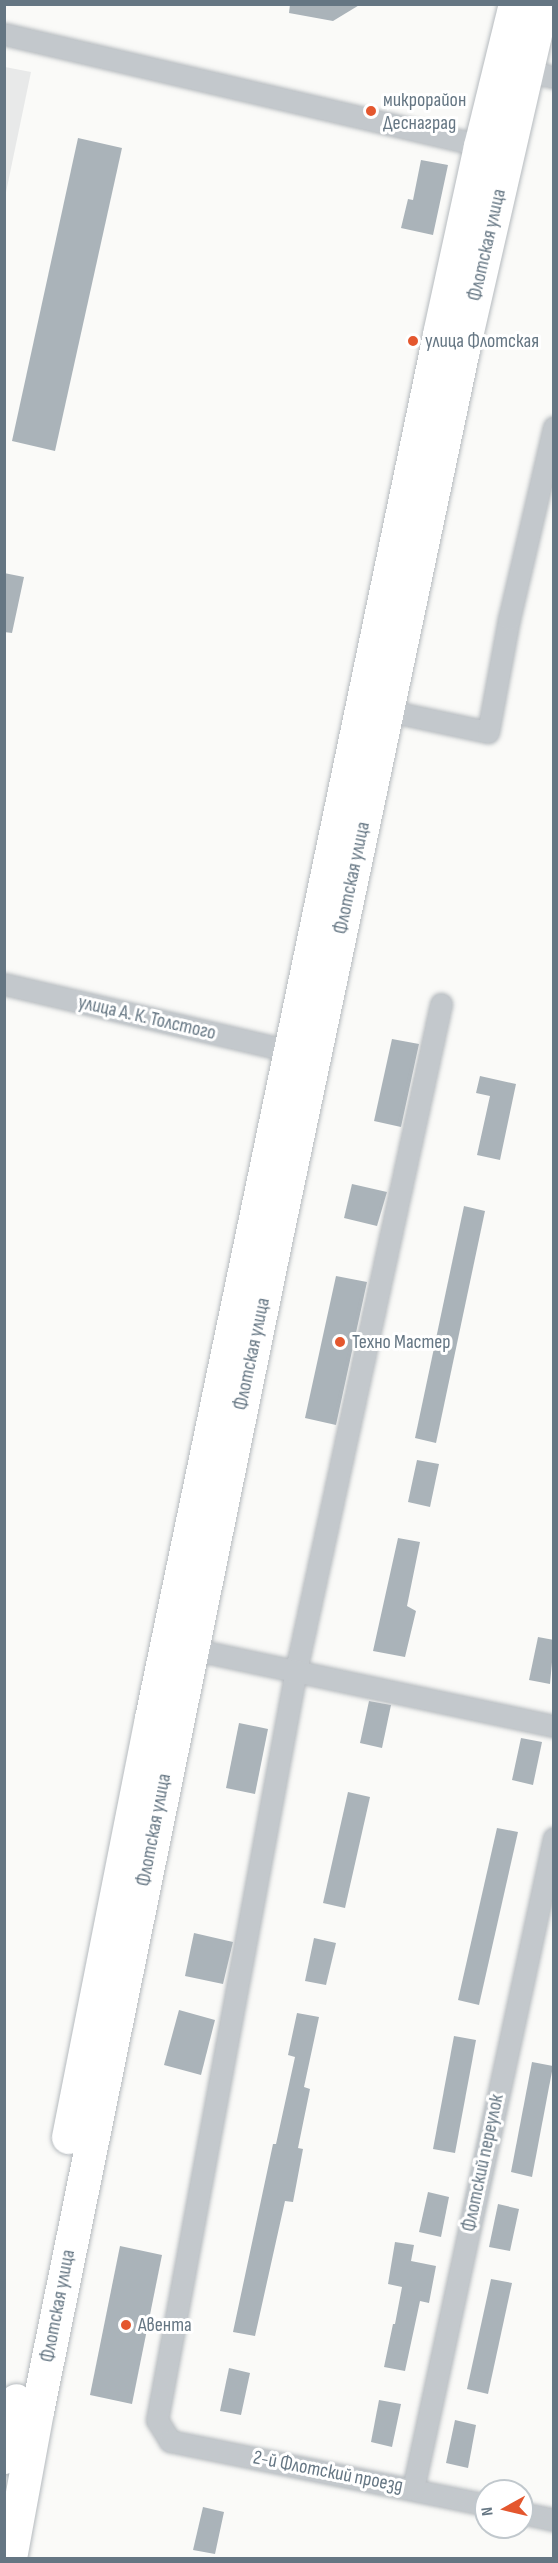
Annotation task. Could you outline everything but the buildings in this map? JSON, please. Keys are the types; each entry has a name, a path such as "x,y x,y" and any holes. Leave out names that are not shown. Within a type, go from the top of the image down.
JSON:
{"main road":[{"name":"Флотская улица","path":"10,2559 37,2411 191,1649 463,349 516,4"},
{"name":"Флотская улица","path":"4,2457 156,1695 290,1051 494,149 540,74 542,4"}],"street":[{"path":"4,34 494,149"},
{"path":"389,711 488,732 509,619 554,427"},
{"name":"улица А. К. Толстого","path":"4,984 290,1051"},
{"path":"296,1670 441,1004"},
{"path":"191,1649 554,1726"},
{"name":"2-й Флотский проезд","path":"296,1670 157,2420 170,2441 474,2502"},
{"name":"Флотский переулок","path":"413,2489 554,1838"},
{"path":"534,2516 554,2520"}],"shaded area":[{"path":"4,67 31,72 5,197"}],"place":[{"name":"микрорайон Деснаград","path":"371,111"},
{"name":"улица Флотская","path":"413,341"},
{"name":"Техно Мастер","path":"340,1342"},
{"name":"Авента","path":"126,2325"}]}
